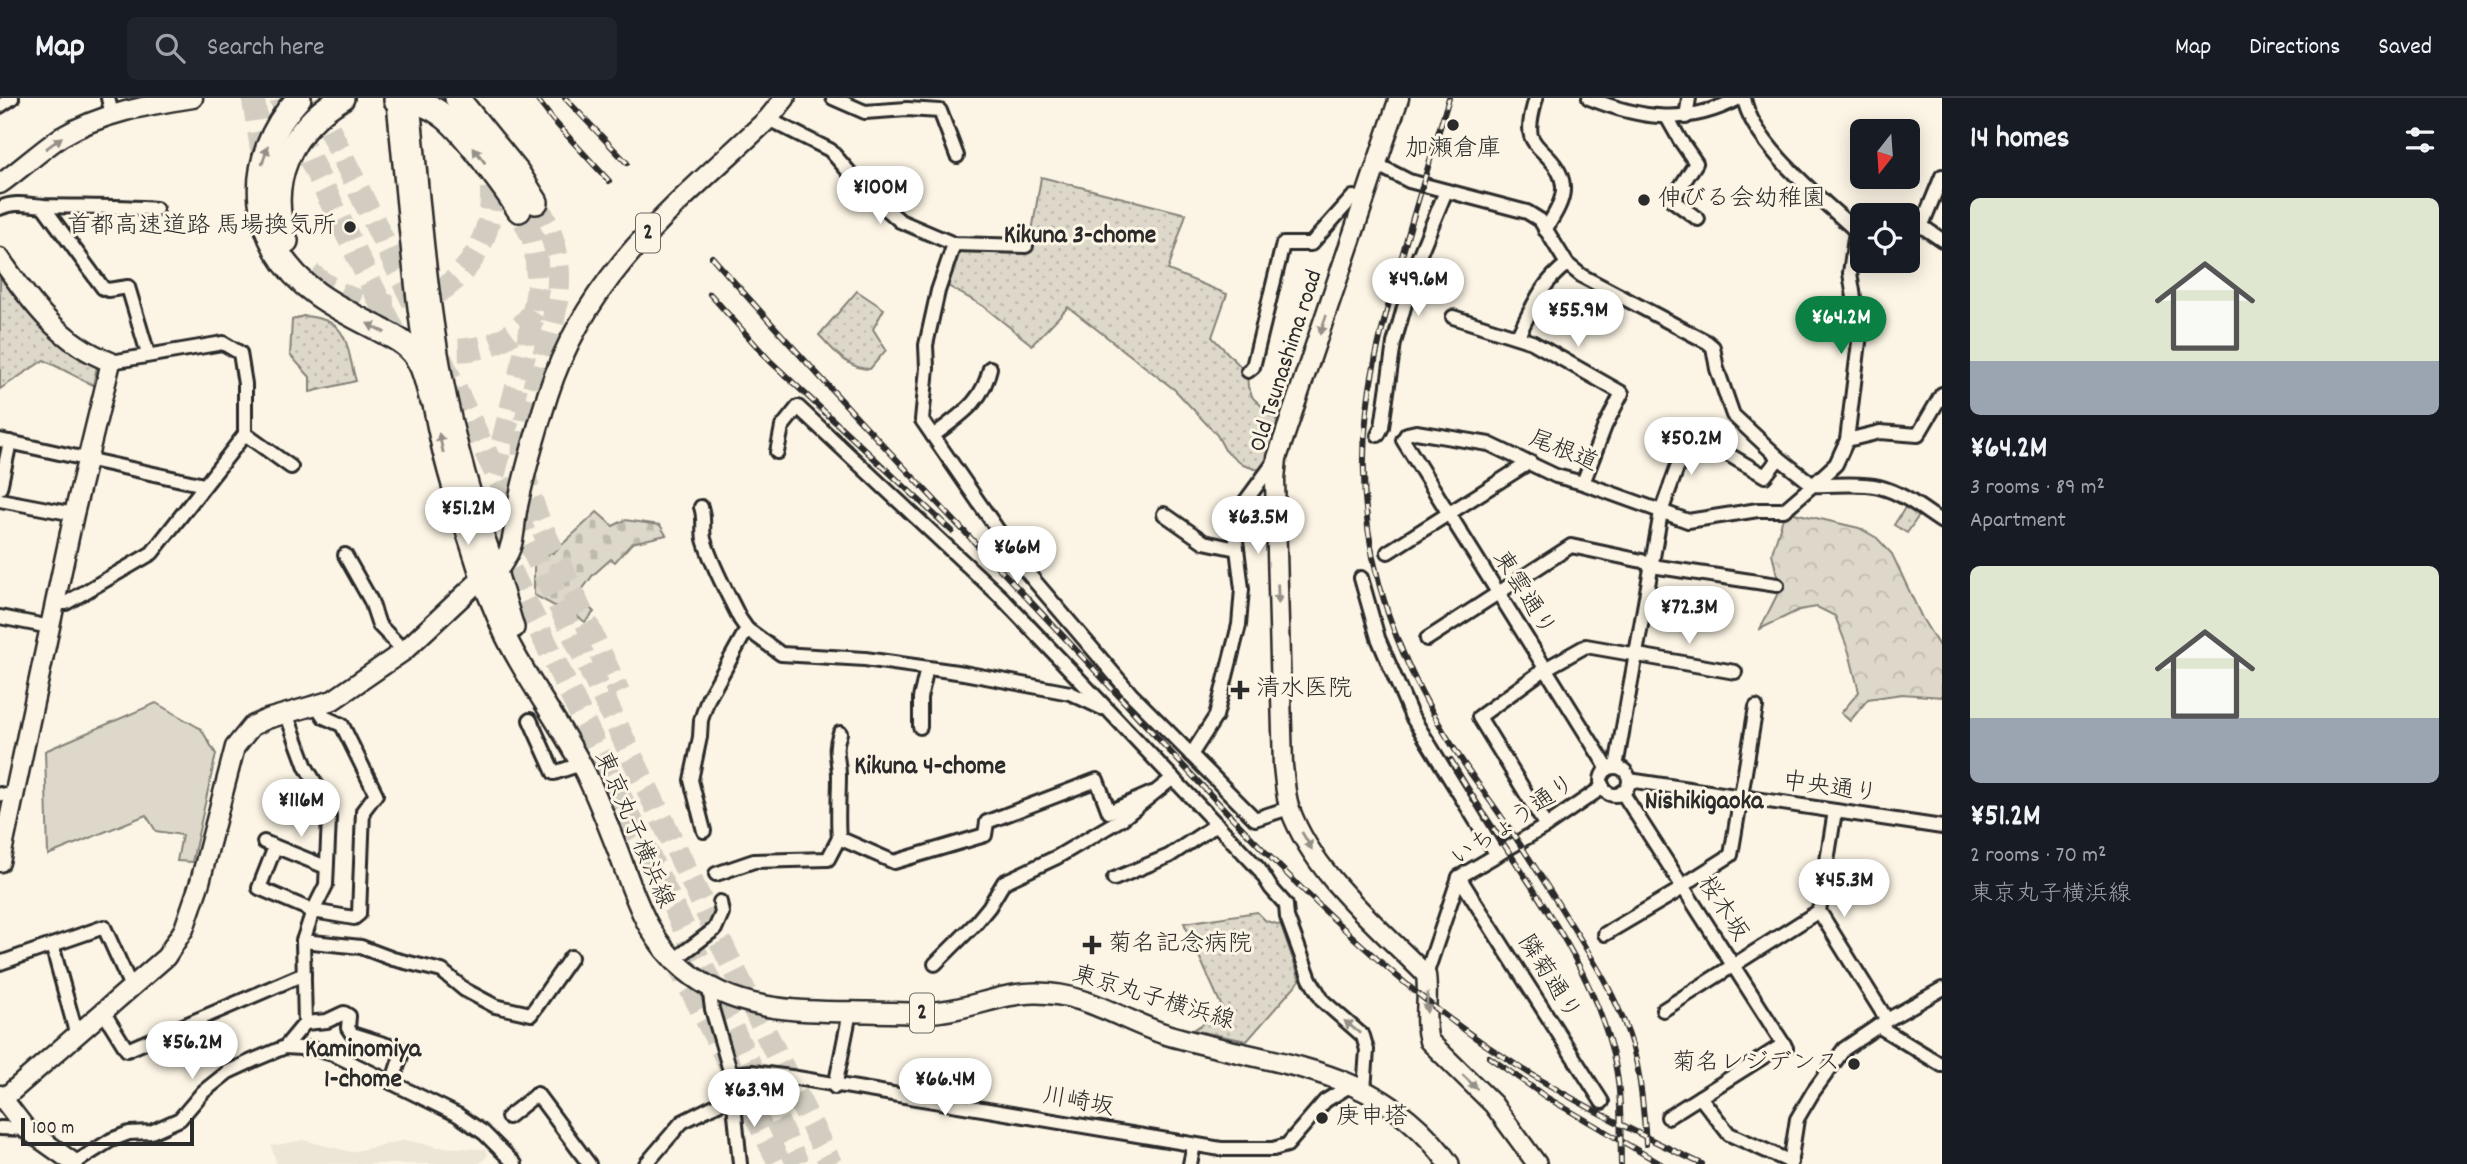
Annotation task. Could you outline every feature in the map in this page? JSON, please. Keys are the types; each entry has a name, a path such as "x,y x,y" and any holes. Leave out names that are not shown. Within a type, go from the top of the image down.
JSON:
{"highway":[{"path":"299,98 277,126 264,157 260,176 262,215 272,240 287,266 316,293 410,349 424,370 431,397"},
{"path":"311,274 288,245 282,230 278,213 280,180 292,146 302,130 342,98"},
{"path":"457,98 517,172"},
{"path":"403,99 432,107 452,121 528,206 517,172 473,98"}],"main road":[{"name":"2","path":"489,575 509,552 534,442 561,357 598,292 632,248 768,119 785,98"},
{"path":"475,509 499,513 517,508"},
{"name":"東京丸子横浜線","path":"489,575 507,639 581,764 642,916 655,939 674,960 709,987 735,1000 765,1007 850,1012 933,1012 1010,995 1057,994 1094,1003 1166,1034 1307,1068 1356,1086 1391,1106 1418,1127 1449,1164"}],"street":[{"path":"0,106 12,98"},
{"path":"0,184 60,138 110,106 193,98"},
{"path":"833,98 865,112 907,109 940,111 957,156"},
{"name":"Old Tsunashima road","path":"1399,98 1277,458 1283,766 1289,808 1309,846 1333,881 1426,975"},
{"path":"1536,98 1531,134 1535,144 1555,164 1564,186 1563,199 1545,230"},
{"path":"1589,98 1615,103 1630,114 1667,117 1706,113 1739,98"},
{"path":"1686,117 1689,98"},
{"path":"1744,98 1759,132 1773,151 1850,224"},
{"path":"403,99 416,291 431,397 450,479 489,575"},
{"path":"403,99 435,331 457,442 489,575"},
{"path":"1667,117 1696,163 1672,200 1698,219"},
{"path":"768,119 830,150 863,188 900,221 954,244 1026,246"},
{"path":"1376,163 1409,181 1527,212 1540,220 1567,264 1591,281 1707,342 1713,348 1717,369 1733,415 1813,485 1876,486 1901,496 1942,522"},
{"path":"1942,176 1920,225 1942,240"},
{"path":"1378,435 1382,427 1394,342 1418,261 1446,191"},
{"path":"1248,371 1253,367 1283,244 1311,244 1353,197 1364,201"},
{"path":"0,208 11,204 105,205 156,209"},
{"path":"43,206 103,288 108,290 128,287 148,354"},
{"path":"954,244 938,291 926,345 927,368 922,420 1026,571 1131,694 1255,819 1289,808"},
{"path":"0,258 57,331 73,343 111,362 223,343 240,354 246,384 245,434 152,553 66,603 55,603"},
{"path":"1518,336 1537,296 1552,275 1567,264"},
{"path":"1850,273 1860,334 1847,440 1880,432 1918,435 1938,408 1942,394"},
{"path":"1453,317 1518,336 1622,393 1605,426 1583,483"},
{"path":"0,862 7,796 50,627 111,362"},
{"path":"933,436 975,404 986,387 990,368"},
{"path":"777,452 782,427 798,407 991,588 1259,869 1286,905 1287,917 1310,979 1323,1001 1363,1036 1367,1050 1356,1086"},
{"name":"尾根道","path":"1402,440 1407,433 1416,432 1489,444 1556,476 1688,521 1758,510 1784,510 1836,464 1847,440"},
{"path":"1612,768 1626,773 1629,780 1622,792 1614,794 1603,788 1601,779 1612,768 1637,653 1661,512 1690,432 1765,476 1779,458"},
{"path":"245,434 291,467"},
{"name":"東雲通り","path":"1402,440 1545,669 1612,768"},
{"path":"0,488 5,441 204,485"},
{"path":"1191,755 1216,716 1239,625 1242,589 1234,524 1236,514 1277,458"},
{"path":"1388,552 1530,462"},
{"path":"0,500 74,514"},
{"path":"701,507 705,517 703,536 708,550 747,629 782,654 866,659 1070,692 1111,713"},
{"path":"1164,514 1204,542 1237,549"},
{"path":"1427,639 1570,546 1642,561 1651,566 1777,584"},
{"path":"345,555 371,601 379,625 404,651"},
{"path":"285,713 306,767 327,803 326,885 313,911 303,941 305,1023 285,1047 228,1072 204,1092 180,1119 151,1132 129,1133 111,1140 74,1163 26,1129 1,1097 104,1013 166,957 184,929 200,883 235,747 252,726 285,713 333,700 404,651 489,575"},
{"path":"1361,578 1378,638 1411,715 1497,855"},
{"path":"0,617 50,627"},
{"path":"704,831 691,780 701,720 708,699 747,629"},
{"path":"1546,826 1479,717 1545,669 1586,646 1735,672"},
{"path":"920,727 920,698 927,668"},
{"path":"316,705 324,717 342,725 376,794 363,811 359,914 354,918 313,911 259,888 270,844 326,867"},
{"path":"1605,934 1731,855 1756,707"},
{"path":"530,720 554,773 581,764"},
{"path":"716,874 754,861 828,859 839,838 839,773 835,746 839,733"},
{"path":"935,964 975,924 1004,882 1057,857 1124,818 1173,778"},
{"path":"839,838 894,862 985,835 987,822 1097,780 1109,812 1152,793"},
{"name":"中央通り","path":"1629,780 1942,827"},
{"name":"いちょう通り","path":"1426,975 1459,877 1546,826 1603,788"},
{"name":"桜木坂","path":"1622,792 1785,1046 1700,1097"},
{"path":"1835,811 1819,911 1883,1023 1942,1065"},
{"path":"1114,879 1169,856 1217,824"},
{"name":"隣菊通り","path":"1459,877 1602,1102"},
{"path":"674,960 715,929 723,913 720,902"},
{"path":"1663,1010 1819,911"},
{"path":"0,963 104,928 132,989"},
{"path":"303,941 361,947 393,959 442,971 465,990 495,1006 531,1014 571,957"},
{"path":"52,945 76,1036"},
{"path":"104,1013 127,1050 304,974"},
{"path":"1426,975 1426,1031 1429,1041 1493,1104 1537,1164"},
{"path":"709,987 712,1009 731,1074 740,1164"},
{"path":"1668,1117 1700,1097 1729,1134 1791,1163 1797,1119 1811,1089 1844,1049 1942,989"},
{"path":"834,1086 850,1012"},
{"path":"305,1023 327,1021 344,1013 349,1016 348,1028 352,1034 403,1050 392,1083"},
{"path":"285,1047 316,1049 332,1054 458,1115 484,1133 515,1164"},
{"name":"川崎坂","path":"731,1074 752,1072 988,1108 1222,1149 1273,1149 1287,1145 1325,1101 1356,1086"},
{"path":"508,1118 537,1094 589,1164"},
{"path":"646,1164 682,1122 734,1096"},
{"path":"0,1128 26,1129"},
{"path":"1190,1164 1194,1145"}],"shaded area":[{"path":"303,1140 351,1152 405,1140 438,1147 485,1149 488,1155 479,1164 277,1164 271,1146"}],"green space":[{"path":"1041,177 1186,214 1168,270 1227,294 1212,337 1247,373 1248,387 1253,398 1277,420 1267,470 1243,465 1225,450 1217,435 1175,390 1068,307 1032,345 983,306 948,286 959,249 1029,250"},
{"path":"0,271 44,329 97,367 93,385 44,360 0,389"},
{"path":"857,291 884,309 873,329 886,350 870,369 848,362 819,335"},
{"path":"303,316 319,318 338,328 347,345 356,381 310,392 310,377 290,355 292,320"},
{"path":"1906,506 1920,514 1907,533 1894,525"},
{"path":"597,512 613,526 625,520 660,525 666,535 632,543 615,562 611,559 593,575 582,590 585,594 581,599 594,612 585,622 534,595 534,555 547,556 550,552 553,553"},
{"path":"1790,512 1859,528 1877,538 1892,554 1922,618 1942,651 1942,697 1902,694 1868,699 1850,721 1841,713 1859,692 1849,652 1835,616 1817,607 1799,610 1760,629 1780,589 1772,553 1783,518"},
{"path":"156,703 201,729 216,754 192,862 177,861 182,835 156,831 146,815 48,855 45,751"},
{"path":"1257,912 1266,921 1281,925 1300,980 1247,1041 1193,1030 1220,1013 1222,1007 1184,923"}],"tunnel":[{"path":"253,98 265,169"},
{"path":"280,98 403,349"},
{"path":"314,98 420,316"},
{"path":"311,274 345,296 374,305 411,303 434,294 455,279 471,260 483,238 490,214 491,188 486,163"},
{"path":"536,202 554,242 558,283 549,336 527,413 524,440 526,480 545,533 619,693"},
{"path":"494,475 530,333 538,287 533,238 519,210"},
{"path":"425,346 456,350 486,346 512,333 534,311"},
{"path":"441,359 727,955 831,1164"},
{"path":"481,509 798,1164"},
{"path":"675,958 780,1164"}],"railway":[{"path":"536,98 609,181"},
{"path":"565,98 627,163"},
{"path":"1449,98 1391,294 1370,390 1364,464 1366,516 1375,566 1388,614 1429,707 1547,887 1598,969 1616,1004 1636,1060 1646,1144"},
{"path":"712,257 847,406 1205,789 1338,923 1433,1006 1496,1052 1597,1112 1702,1164"},
{"path":"710,294 770,361 952,531"},
{"path":"1451,760 1567,943 1587,981 1603,1021 1615,1063 1620,1100 1621,1164"},
{"path":"1489,1057 1546,1097 1661,1164"}],"place":[{"name":"加瀬倉庫","path":"1453,125"},
{"name":"伸びる会幼稚園","path":"1644,200"},
{"name":"首都高速道路 馬場換気所","path":"350,227"},
{"name":"清水医院","path":"1240,690"},
{"name":"菊名記念病院","path":"1092,945"},
{"name":"菊名レジデンス","path":"1854,1064"},
{"name":"庚申塔","path":"1322,1118"}],"district":[{"name":"Kikuna 3-chome","path":"1080,236"},
{"name":"Kikuna 4-chome","path":"930,767"},
{"name":"Nishikigaoka","path":"1704,802"},
{"name":"Kaminomiya 1-chome","path":"363,1065"}]}
